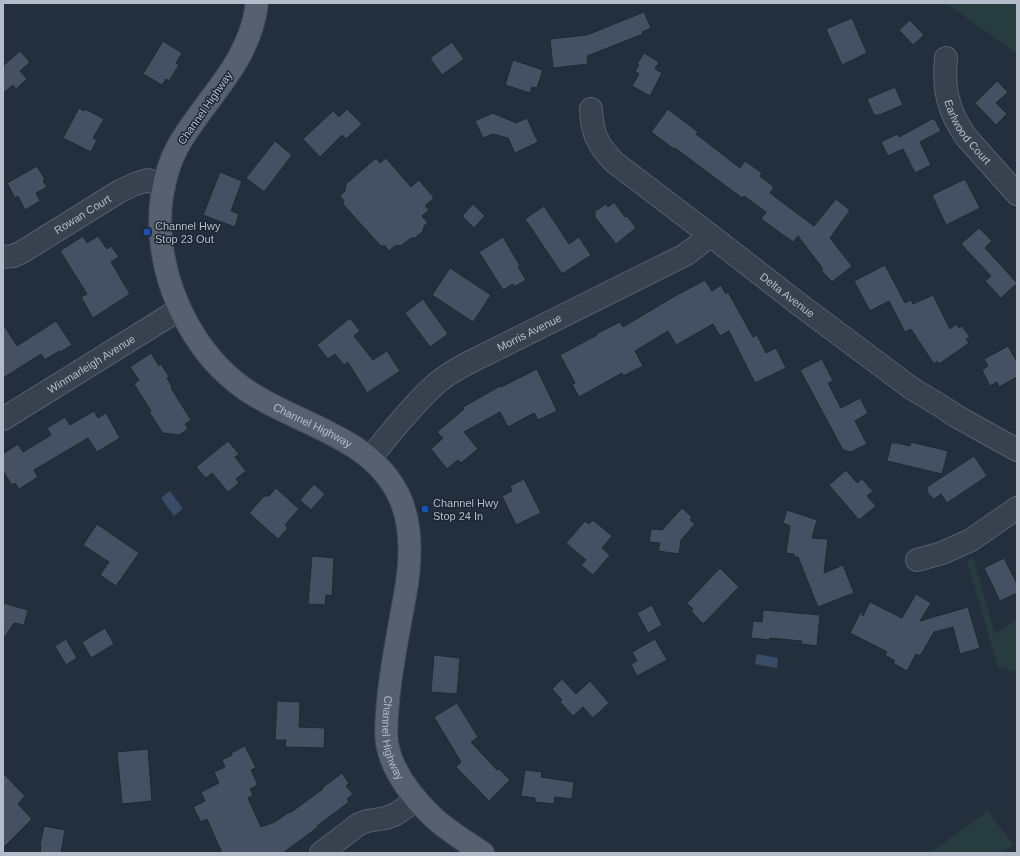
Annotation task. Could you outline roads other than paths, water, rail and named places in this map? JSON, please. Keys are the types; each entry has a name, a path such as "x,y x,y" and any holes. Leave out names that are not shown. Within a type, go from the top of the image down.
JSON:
{"main road":[{"name":"Channel Highway","path":"257,3 254,22 246,45 231,71 188,131 170,164 160,212 162,247 168,278 180,309 189,326 207,352 242,388 276,407 342,439 370,458 391,482 404,508 408,523 410,556 408,581 389,687 386,728 388,745 397,772 416,800 434,818 449,830 483,853"}],"street":[{"name":"Earlwood Court","path":"946,58 944,74 949,104 959,126 966,137 1017,194"},
{"name":"Delta Avenue","path":"591,109 595,134 602,149 614,162 911,388 956,416 1017,450"},
{"name":"Rowan Court","path":"3,257 13,256 22,252 120,191 135,184 148,180 164,187"},
{"name":"Morris Avenue","path":"370,458 438,382 455,370 685,255 710,235"},
{"name":"Winmarleigh Avenue","path":"3,419 180,309"},
{"path":"917,560 942,553 971,540 1017,508"},
{"path":"321,853 359,824 386,818 396,814 416,800"}],"water":[{"path":"170,491 183,509 174,516 161,498"},
{"path":"757,654 778,658 777,668 755,664"}],"place":[{"name":"Channel Hwy Stop 23 Out","path":"147,232"},
{"name":"Channel Hwy Stop 24 In","path":"425,509"}]}
